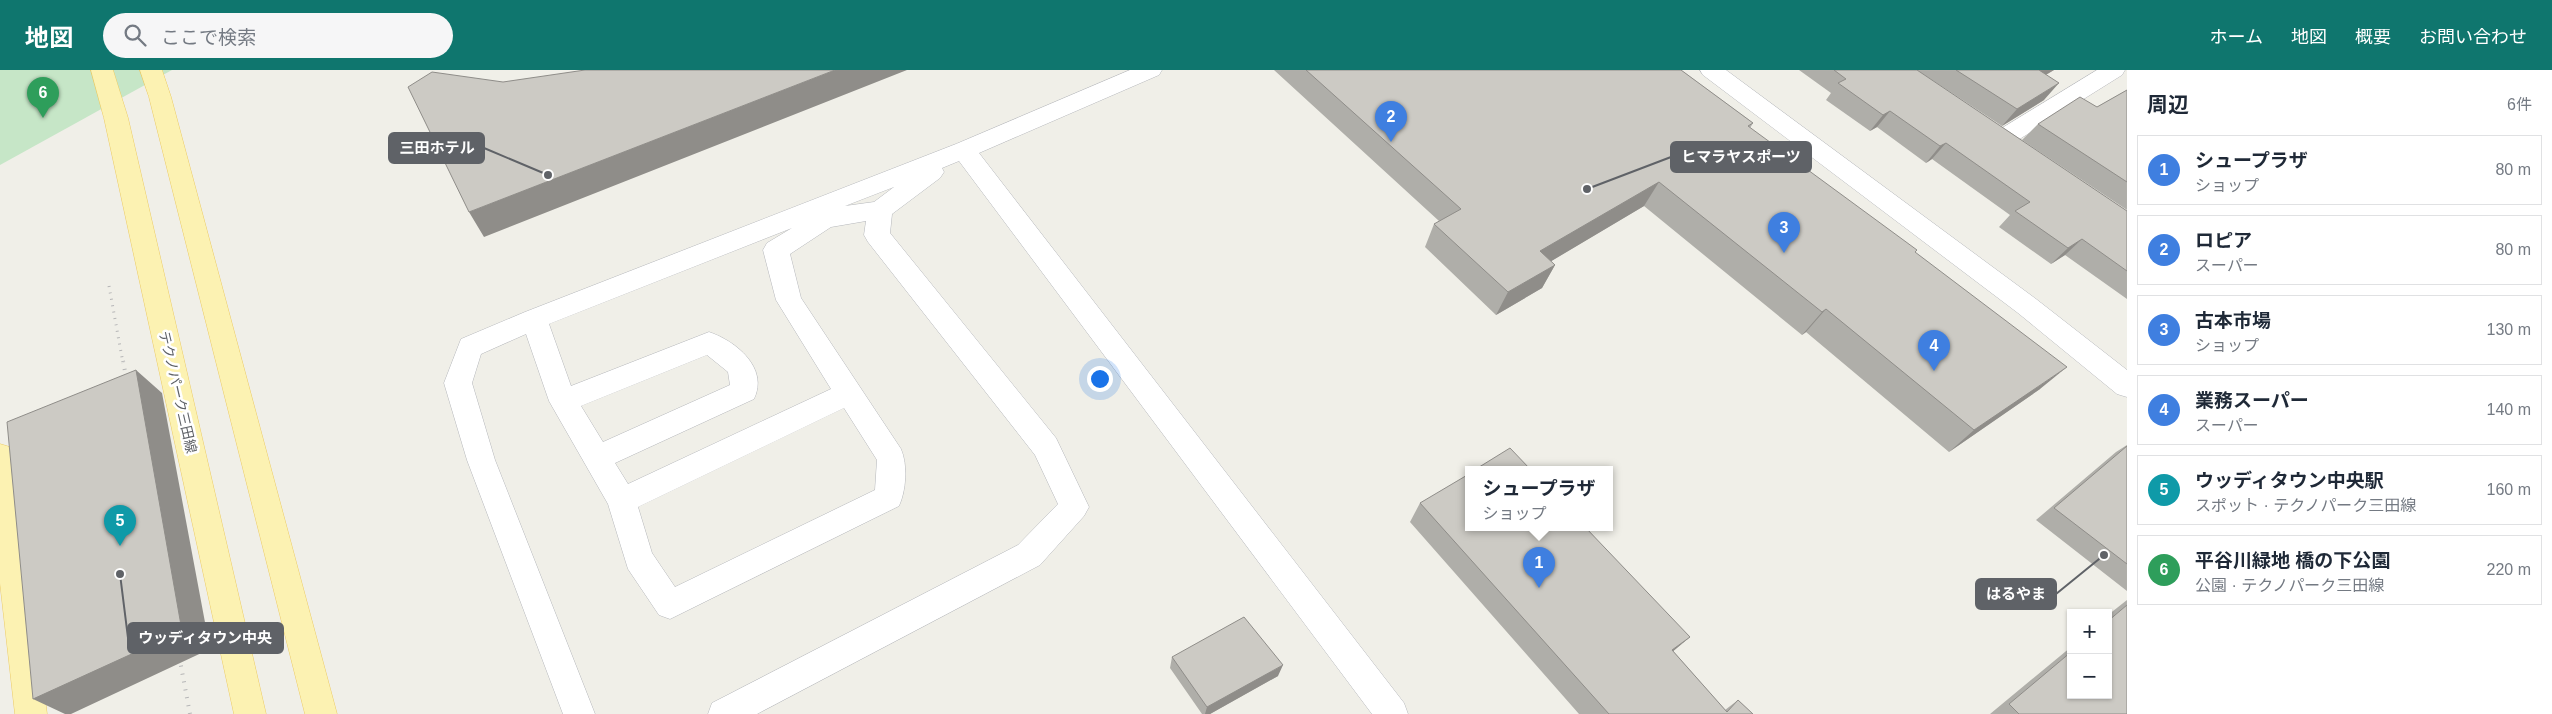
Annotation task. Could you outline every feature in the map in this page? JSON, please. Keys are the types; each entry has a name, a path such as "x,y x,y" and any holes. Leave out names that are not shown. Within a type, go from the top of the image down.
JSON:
{"main road":[{"name":"テクノパーク三田線","path":"102,70 116,118 250,714"},
{"path":"150,70 160,97 321,714"},
{"path":"0,456 31,714"}],"street":[{"path":"579,714 481,460 458,383 470,347 534,319 964,150 1151,70"},
{"path":"1711,70 2027,306 2127,386"},
{"path":"2025,155 1994,134 2114,70"},
{"path":"534,319 563,401 622,501 639,559 670,606 890,497 891,458 789,300 776,250 825,219 880,210 964,150"},
{"path":"964,150 1392,714"},
{"path":"724,714 1029,555 1074,507 1046,447 877,235 880,210"},
{"path":"563,401 709,343 722,350 741,367 744,392 597,458"},
{"path":"622,501 849,393"}],"green space":[{"path":"0,70 172,70 0,165"}],"building":[{"path":"585,70 835,70 469,212 408,87 432,72 503,82"},
{"path":"1306,70 1681,70 1753,123 1748,126 1917,250 1915,252 2067,367 1974,430 1826,309 1822,312 1659,182 1540,251 1555,265 1508,292 1434,224 1461,209"},
{"path":"1834,70 1917,70 2127,211 2127,271 2082,239 2068,248 2015,211 2030,202 1946,143 1940,146 1890,111 1883,115 1838,83 1846,79"},
{"path":"1956,70 2039,70 2059,83 2017,109"},
{"path":"2127,90 2127,182 2038,124 2080,97 2097,107"},
{"path":"136,370 182,631 33,699 7,422"},
{"path":"2127,446 2127,564 2054,508"},
{"path":"1510,448 1527,466 1481,466"},
{"path":"1465,476 1465,531 1589,531 1690,637 1672,650 1727,712 1738,700 1753,714 1609,714 1420,503"},
{"path":"2127,605 2127,714 2019,714 2009,704 2067,655 2067,699 2112,699 2112,618"},
{"path":"1244,617 1283,665 1207,707 1172,657"}],"railway":[{"path":"109,286 123,363"},
{"path":"123,361 128,387"},
{"path":"178,650 190,714"}],"place":[{"name":"平谷川緑地 橋の下公園","path":"43,118"},
{"name":"ロピア","path":"1391,142"},
{"name":"三田ホテル","path":"548,175"},
{"name":"ヒマラヤスポーツ","path":"1587,189"},
{"name":"古本市場","path":"1784,253"},
{"name":"業務スーパー","path":"1934,371"},
{"name":"ウッディタウン中央駅","path":"120,546"},
{"name":"はるやま","path":"2104,555"},
{"name":"ウッディタウン中央","path":"120,574"},
{"name":"シュープラザ","path":"1539,588"}]}
